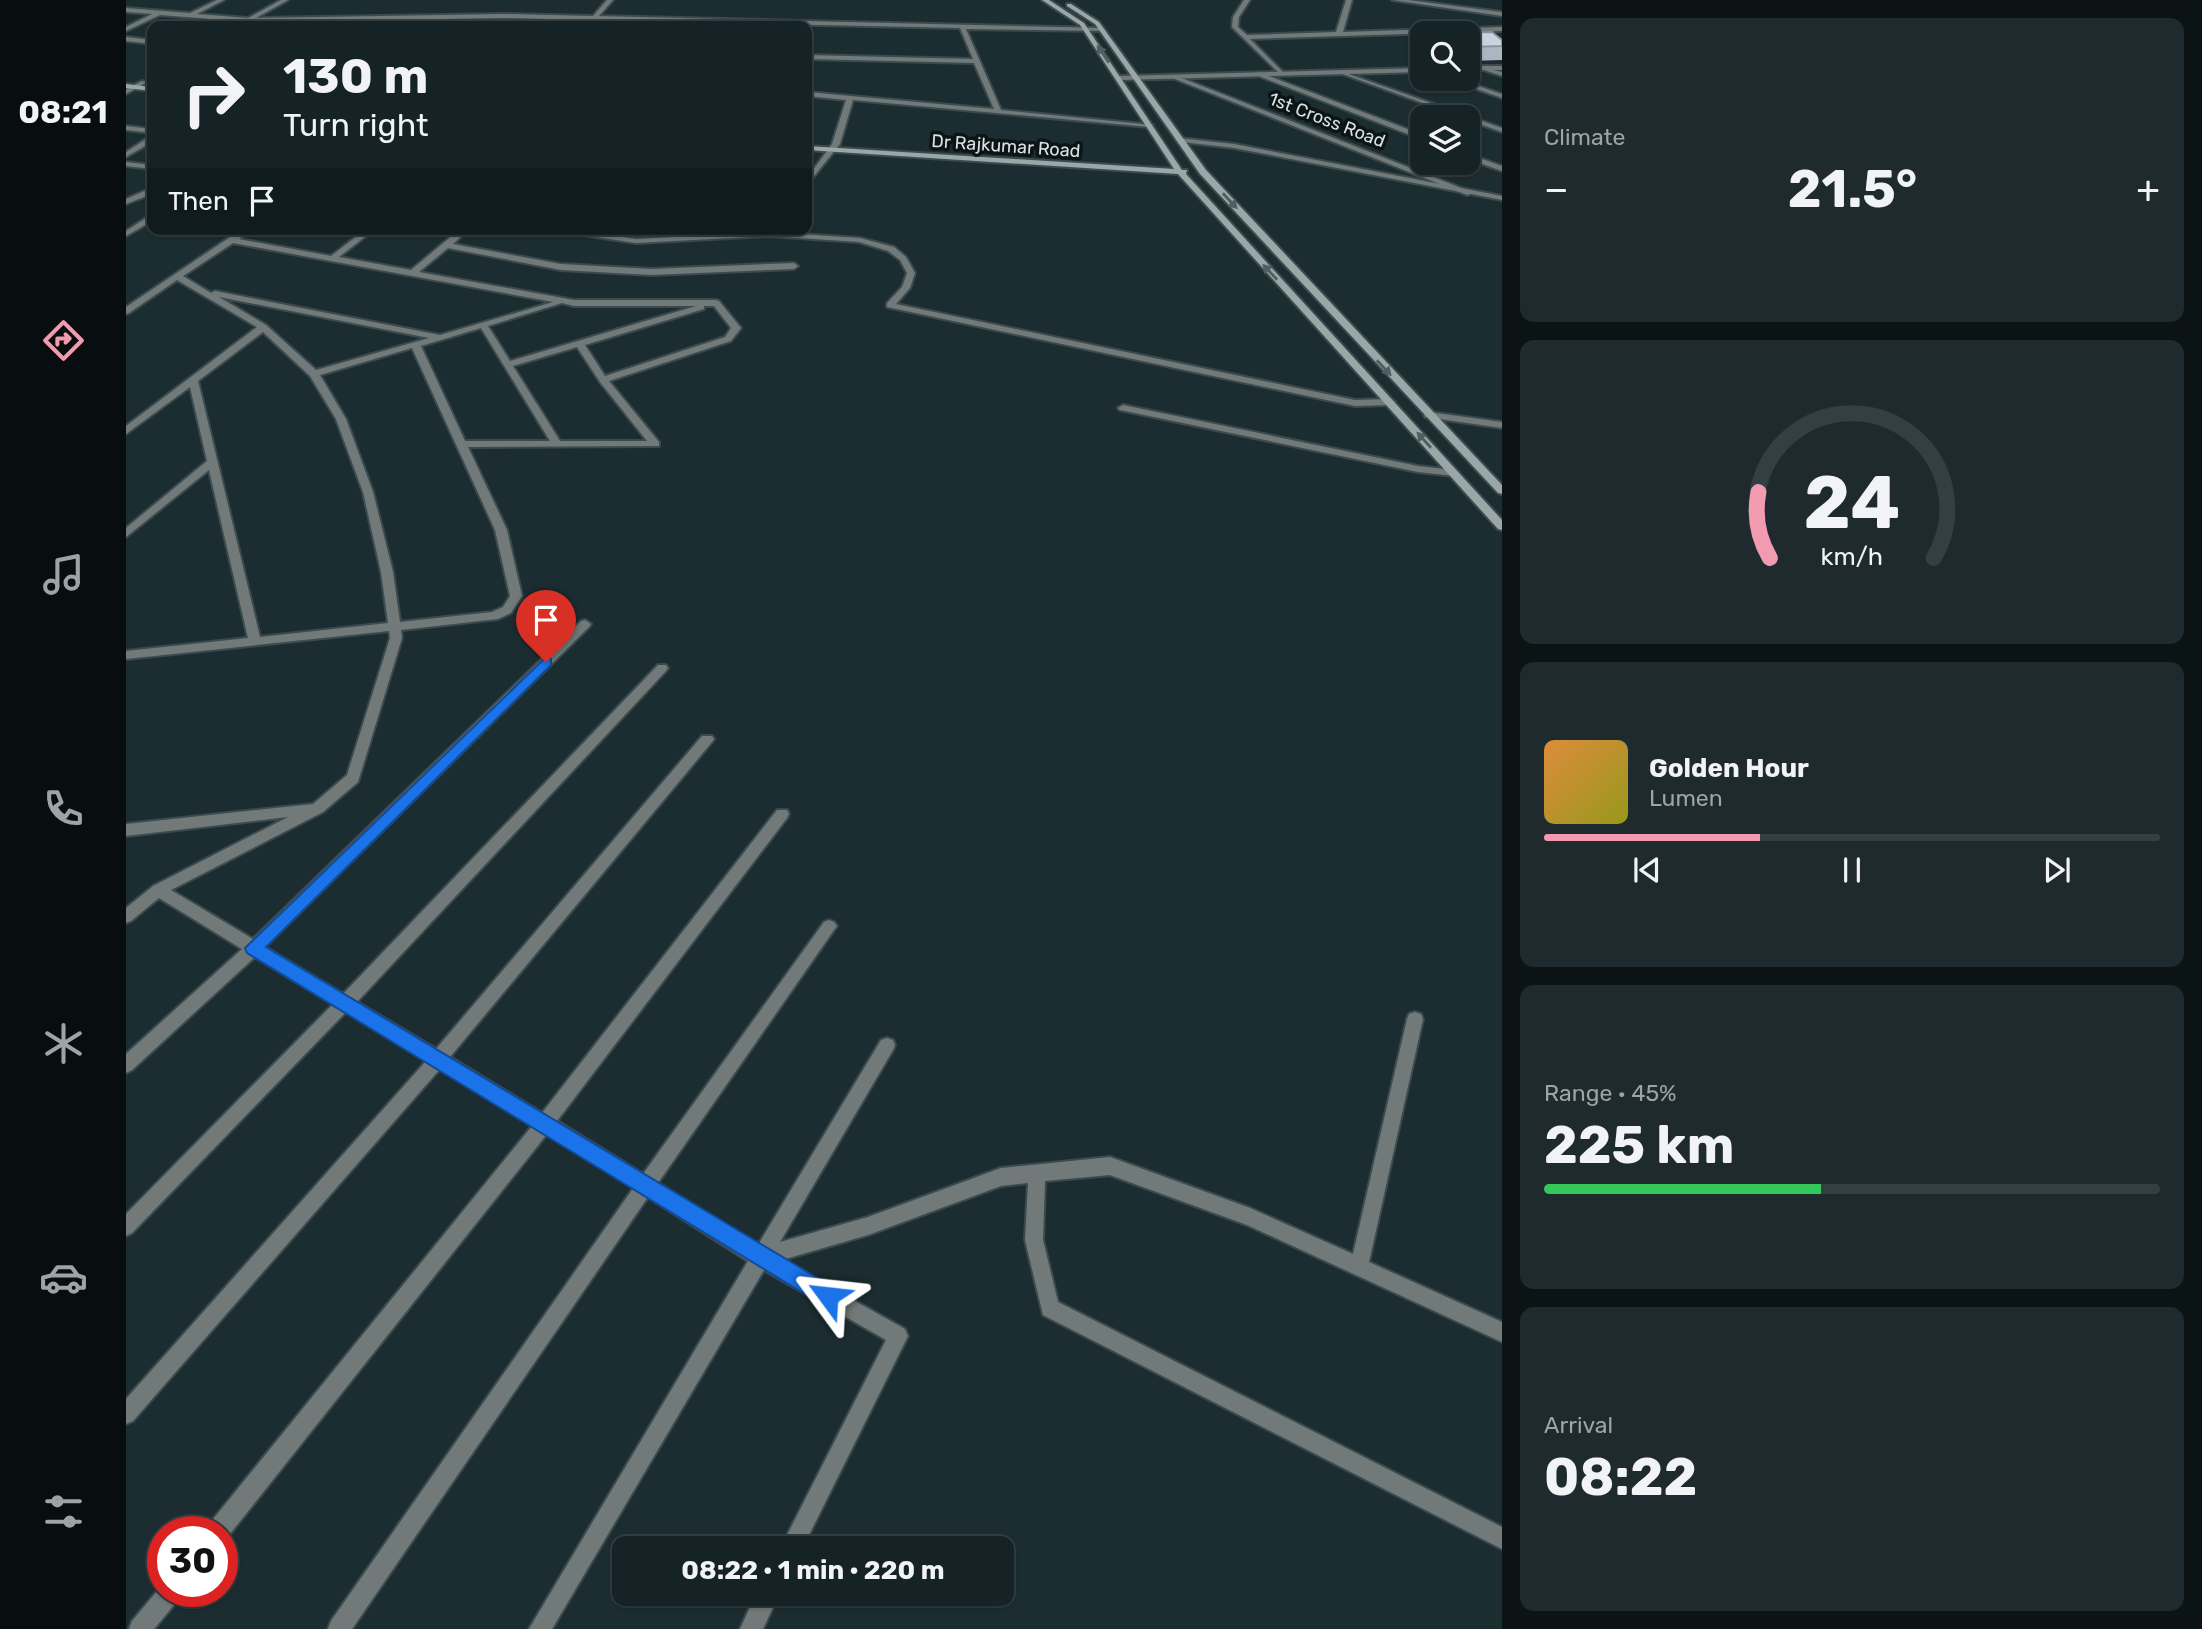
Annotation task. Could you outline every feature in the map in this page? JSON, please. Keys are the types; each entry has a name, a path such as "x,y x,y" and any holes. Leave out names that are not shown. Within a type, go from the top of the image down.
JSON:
{"main road":[{"path":"1045,0 1082,24 1120,78 1173,164 1502,527"},
{"path":"1062,0 1097,23 1203,172 1502,491"},
{"path":"126,80 147,83"},
{"path":"126,86 147,88"},
{"name":"Dr Rajkumar Road","path":"812,143 834,147 1203,172"},
{"name":"Dr Rajkumar Road","path":"812,148 1197,163"}],"street":[{"path":"189,16 221,0"},
{"path":"249,20 285,0"},
{"path":"594,19 610,0"},
{"path":"1247,0 1236,17 1235,27 1280,73"},
{"path":"1339,34 1349,0"},
{"path":"1395,0 1502,14"},
{"path":"126,10 249,20 504,16 686,21"},
{"path":"126,29 160,13"},
{"path":"498,21 504,16"},
{"path":"408,21 414,17"},
{"path":"812,24 1103,30"},
{"path":"962,27 998,111"},
{"path":"1245,37 1502,29"},
{"path":"126,39 147,41"},
{"path":"812,57 975,61"},
{"path":"1483,68 1502,68"},
{"path":"1483,68 1502,74"},
{"path":"1120,78 1410,70"},
{"path":"1342,72 1434,105"},
{"path":"1258,74 1410,133"},
{"name":"1st Cross Road","path":"1172,76 1471,193"},
{"path":"126,92 147,83"},
{"path":"1480,89 1502,96"},
{"path":"812,94 1149,125"},
{"path":"812,176 834,147 850,97"},
{"path":"1480,122 1502,130"},
{"path":"126,128 147,130"},
{"path":"1182,140 1234,146 1502,198"},
{"path":"126,155 147,142"},
{"path":"1480,161 1502,169"},
{"path":"126,164 147,166"},
{"path":"126,202 147,193"},
{"path":"126,234 147,221"},
{"path":"126,311 239,235"},
{"path":"332,259 363,235"},
{"path":"412,274 458,235"},
{"path":"592,235 636,241 733,235"},
{"path":"636,241 642,235"},
{"path":"810,235 860,240 891,248 903,259 911,273 906,288 890,305 1355,403 1390,402"},
{"path":"232,240 563,301 716,303"},
{"path":"446,245 561,267 638,272 794,266"},
{"path":"126,917 158,890 318,808 353,778 396,638 387,572 368,492 341,419 314,374 263,327 178,276"},
{"path":"203,291 440,337"},
{"path":"314,374 563,301"},
{"path":"508,365 716,303"},
{"path":"603,380 728,339 736,328 716,303"},
{"path":"483,324 558,444"},
{"path":"126,432 263,327"},
{"path":"460,444 655,444 603,380 579,343"},
{"path":"126,655 394,629 494,616 507,610 516,596 501,530 415,344"},
{"path":"192,380 254,643"},
{"path":"1123,408 1418,469 1454,473"},
{"path":"1429,415 1502,425"},
{"path":"126,534 212,462"},
{"path":"126,1065 254,948 585,624"},
{"path":"126,1227 345,1003 662,668"},
{"path":"126,1414 438,1059 707,739"},
{"path":"126,830 318,808"},
{"path":"230,1516 545,1123 782,814"},
{"path":"158,890 545,1123 759,1257 898,1336 798,1536"},
{"path":"339,1629 829,926"},
{"path":"1359,1267 1415,1019"},
{"path":"540,1629 887,1045"},
{"path":"759,1257 868,1226 1000,1177 1110,1167 1250,1217 1502,1332"},
{"path":"1037,1173 1034,1240 1050,1308 1502,1538"},
{"path":"751,1629 762,1606"},
{"path":"140,1629 158,1607"}],"building":[{"path":"1480,32 1492,32 1502,40 1502,46 1480,47"}],"route":[{"path":"546,662 254,948 626,1172 759,1257 828,1296"}]}
